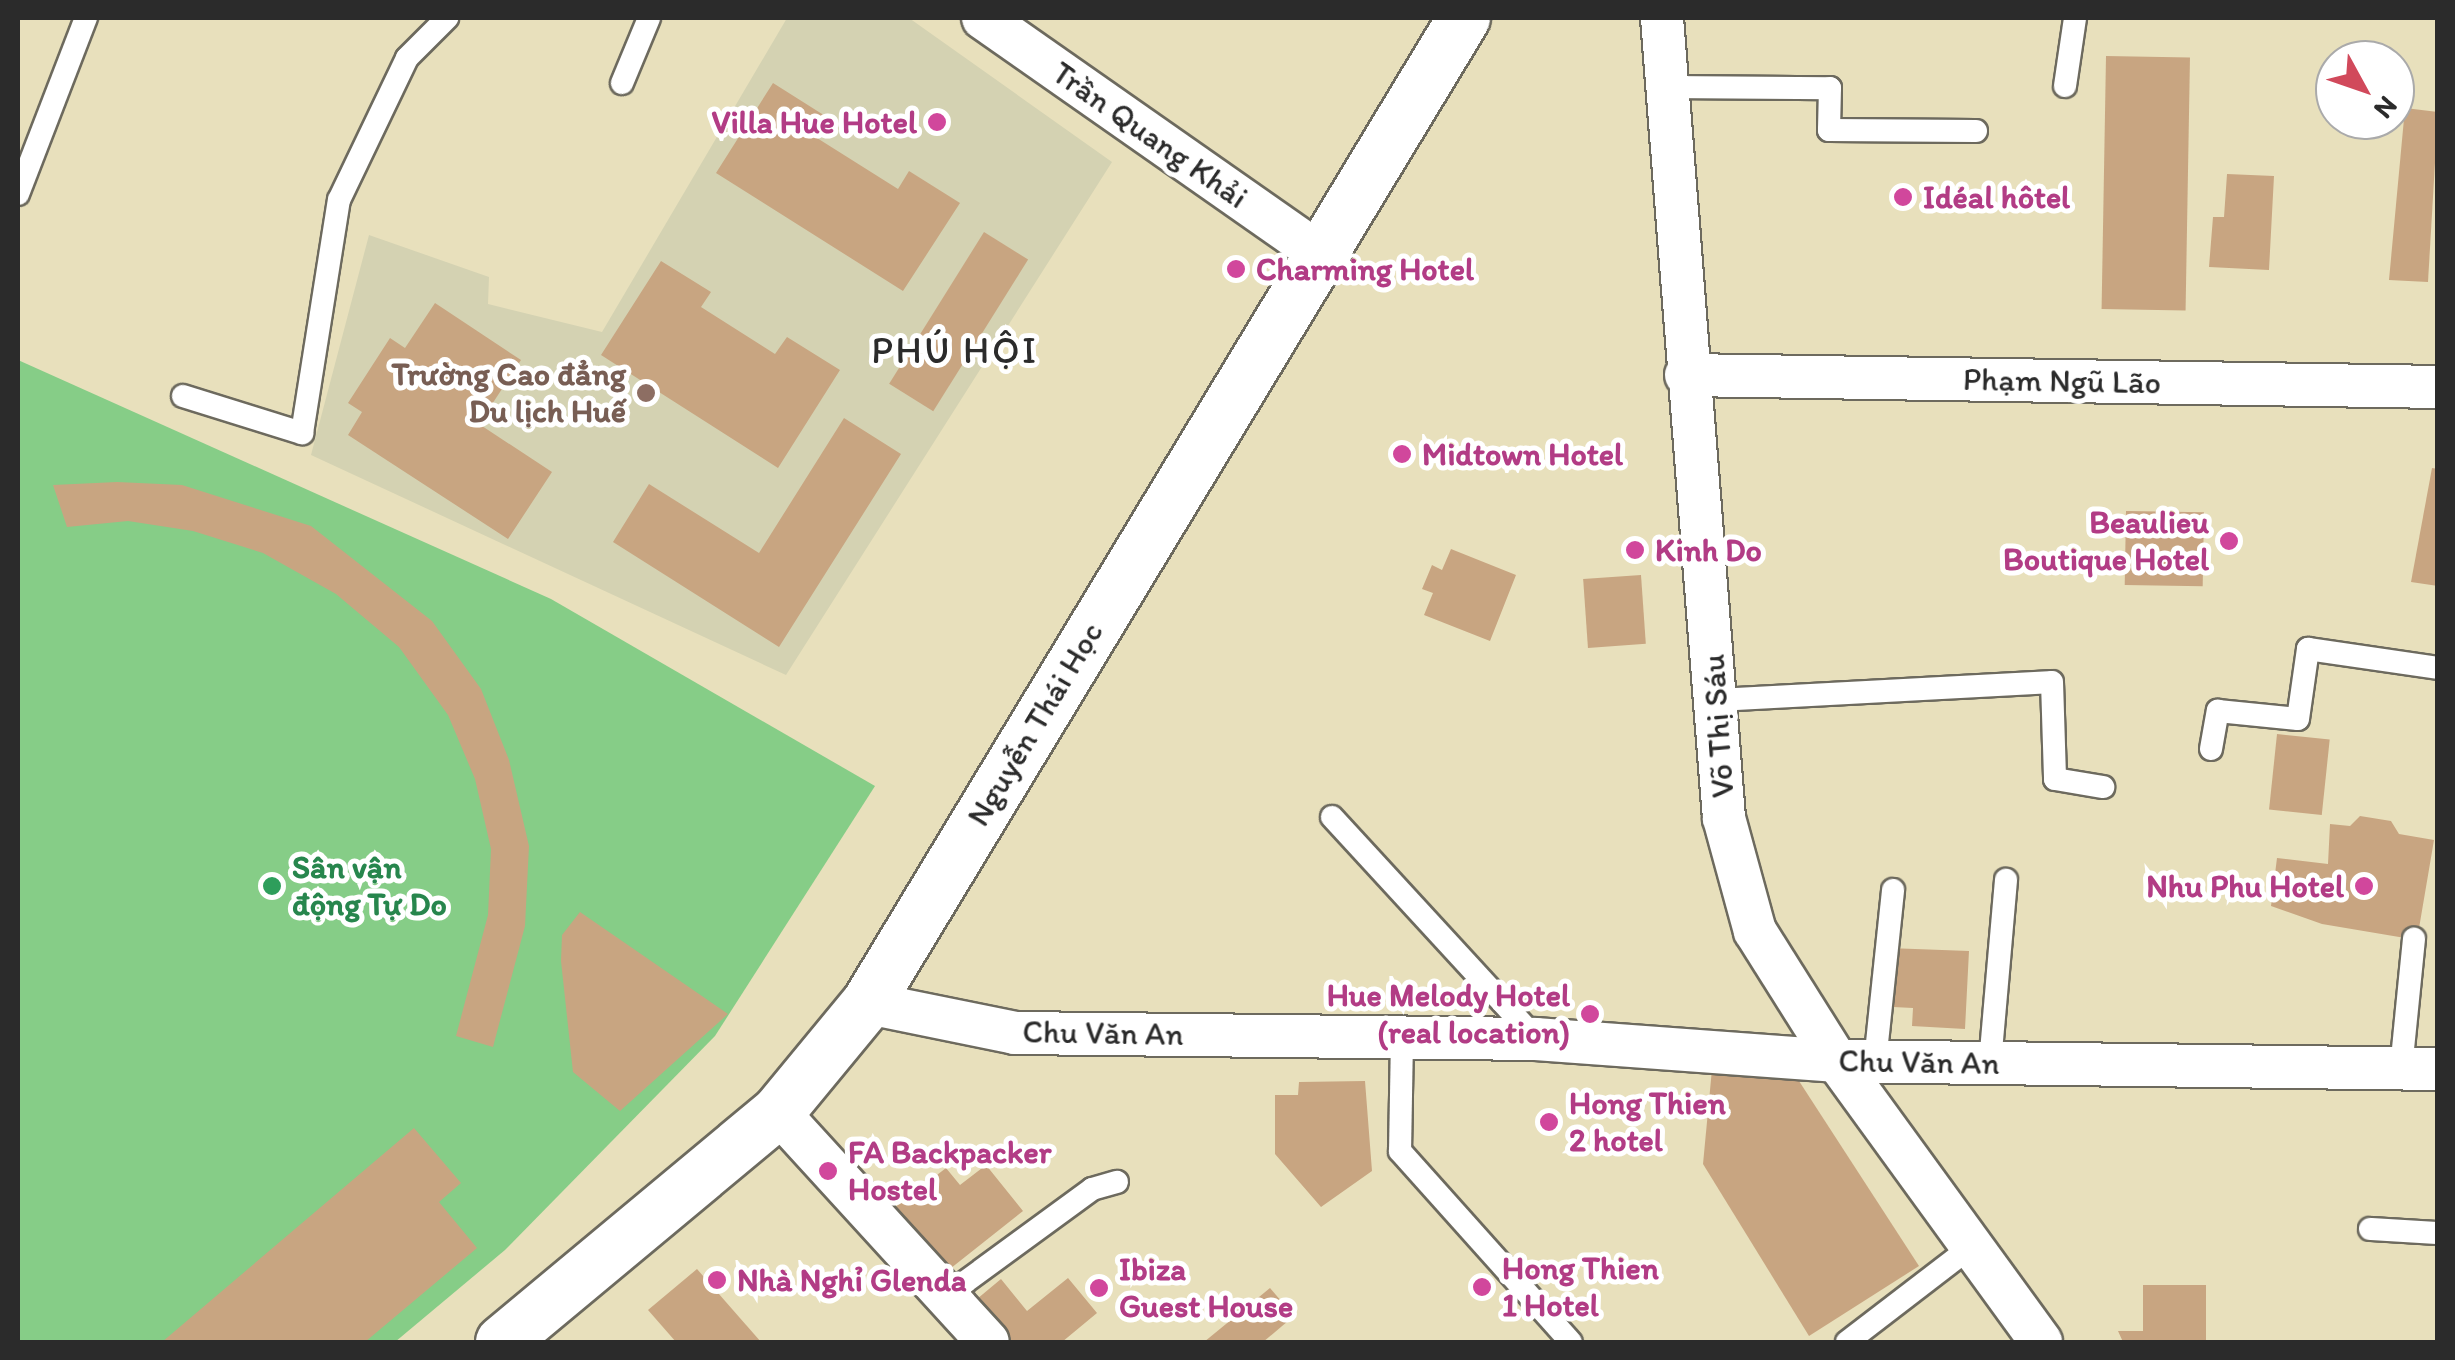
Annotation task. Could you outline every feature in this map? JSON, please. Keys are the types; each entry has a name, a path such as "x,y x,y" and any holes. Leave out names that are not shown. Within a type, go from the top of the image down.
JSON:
{"street":[{"name":"Trần Quang Khải","path":"983,18 1317,252"},
{"name":"Nguyễn Thái Học","path":"502,1342 778,1112 868,1002 1317,252 1464,18"},
{"name":"Võ Thị Sáu","path":"1662,18 1686,374 1719,700 1724,818 1756,931 1856,1062 1972,1246 2041,1342"},
{"name":"Phạm Ngũ Lão","path":"1686,374 2438,386"},
{"name":"Chu Văn An","path":"868,1002 1015,1033 1536,1040 1856,1062 2419,1069"},
{"path":"778,1112 988,1342"}],"lane":[{"path":"18,194 86,18"},
{"path":"183,396 302,433 339,200 407,58 448,18"},
{"path":"622,83 649,18"},
{"path":"2064,86 2075,18"},
{"path":"1667,87 1830,88 1830,130 1976,131"},
{"path":"2211,749 2218,711 2298,720 2308,649 2438,668"},
{"path":"1719,700 2052,682 2054,779 2103,786"},
{"path":"1332,817 1536,1040"},
{"path":"1990,1063 2006,880"},
{"path":"1856,1062 1893,890"},
{"path":"2414,939 2419,1069"},
{"path":"1402,1038 1400,1150 1572,1342"},
{"path":"946,1296 1092,1189 1117,1182"},
{"path":"2370,1229 2438,1234"},
{"path":"1848,1342 1972,1246"}],"shaded area":[{"name":"Trường Cao đẳng Du lịch Huế","path":"787,18 909,18 1112,162 786,675 311,455 369,235 489,277 488,304 602,332"}],"green space":[{"name":"Sân vận động Tự Do","path":"18,360 551,599 875,786 715,1036 505,1250 395,1342 18,1342"}],"building":[{"path":"2106,56 2190,57 2186,310 2102,309"},
{"path":"773,83 830,119 817,138 898,189 909,171 960,203 903,291 716,173"},
{"path":"2415,109 2438,112 2428,282 2389,280 2402,140 2415,140"},
{"path":"2227,174 2274,176 2269,270 2209,267 2213,217 2224,217"},
{"path":"984,232 1028,260 933,411 889,384"},
{"path":"661,261 711,292 701,307 775,354 787,337 840,370 778,468 601,355"},
{"path":"435,303 521,360 479,424 552,472 508,539 348,435 362,412 348,403 390,338 405,348"},
{"path":"844,418 901,454 779,647 613,542 649,484 759,553"},
{"path":"2432,468 2438,469 2438,586 2411,582"},
{"path":"53,485 182,485 311,526 432,621 481,689 509,760 529,846 525,926 493,1047 456,1036 488,915 491,849 475,779 448,715 399,647 336,594 263,553 193,531 128,521 67,527"},
{"path":"2126,511 2204,512 2203,586 2125,585"},
{"path":"1451,549 1516,575 1490,641 1424,615 1433,593 1422,589 1432,565 1442,570"},
{"path":"1641,575 1646,644 1588,648 1583,579"},
{"path":"2277,734 2330,740 2322,815 2269,810"},
{"path":"2360,816 2391,821 2399,834 2434,840 2417,940 2322,924 2271,906 2277,858 2328,864 2330,824 2350,826"},
{"path":"580,912 728,1014 620,1111 573,1072 561,961 562,935"},
{"path":"1888,948 1969,951 1965,1029 1912,1026 1913,1008 1893,1007 1894,998 1887,998"},
{"path":"1712,1069 1799,1081 1919,1266 1809,1336 1703,1164"},
{"path":"1365,1081 1372,1171 1321,1207 1275,1154 1275,1095 1298,1095 1299,1082"},
{"path":"414,1128 461,1183 439,1202 477,1248 365,1342 162,1342"},
{"path":"986,1165 1023,1211 941,1276 889,1212 946,1168 960,1185"},
{"path":"697,1269 761,1342 676,1342 648,1310"},
{"path":"1068,1278 1097,1313 1062,1342 1003,1342 971,1304 1001,1279 1027,1311"},
{"path":"2143,1285 2206,1285 2206,1342 2123,1342 2118,1331 2143,1331"},
{"path":"1270,1288 1294,1316 1263,1342 1204,1342"}],"place":[{"name":"Villa Hue Hotel","path":"937,122"},
{"name":"Idéal hôtel","path":"1903,197"},
{"name":"Charming Hotel","path":"1236,269"},
{"name":"Trường Cao đẳng Du lịch Huế","path":"646,393"},
{"name":"Midtown Hotel","path":"1402,454"},
{"name":"Beaulieu Boutique Hotel","path":"2229,541"},
{"name":"Kinh Do","path":"1635,550"},
{"name":"Sân vận động Tự Do","path":"272,886"},
{"name":"Nhu Phu Hotel","path":"2364,886"},
{"name":"Hue Melody Hotel (real location)","path":"1590,1014"},
{"name":"Hong Thien 2 hotel","path":"1549,1122"},
{"name":"FA Backpacker Hostel","path":"828,1171"},
{"name":"Nhà Nghỉ Glenda","path":"717,1280"},
{"name":"Hong Thien 1 Hotel","path":"1482,1287"},
{"name":"Ibiza Guest House","path":"1099,1288"}],"district":[{"name":"PHÚ HỘI","path":"955,351"}]}
